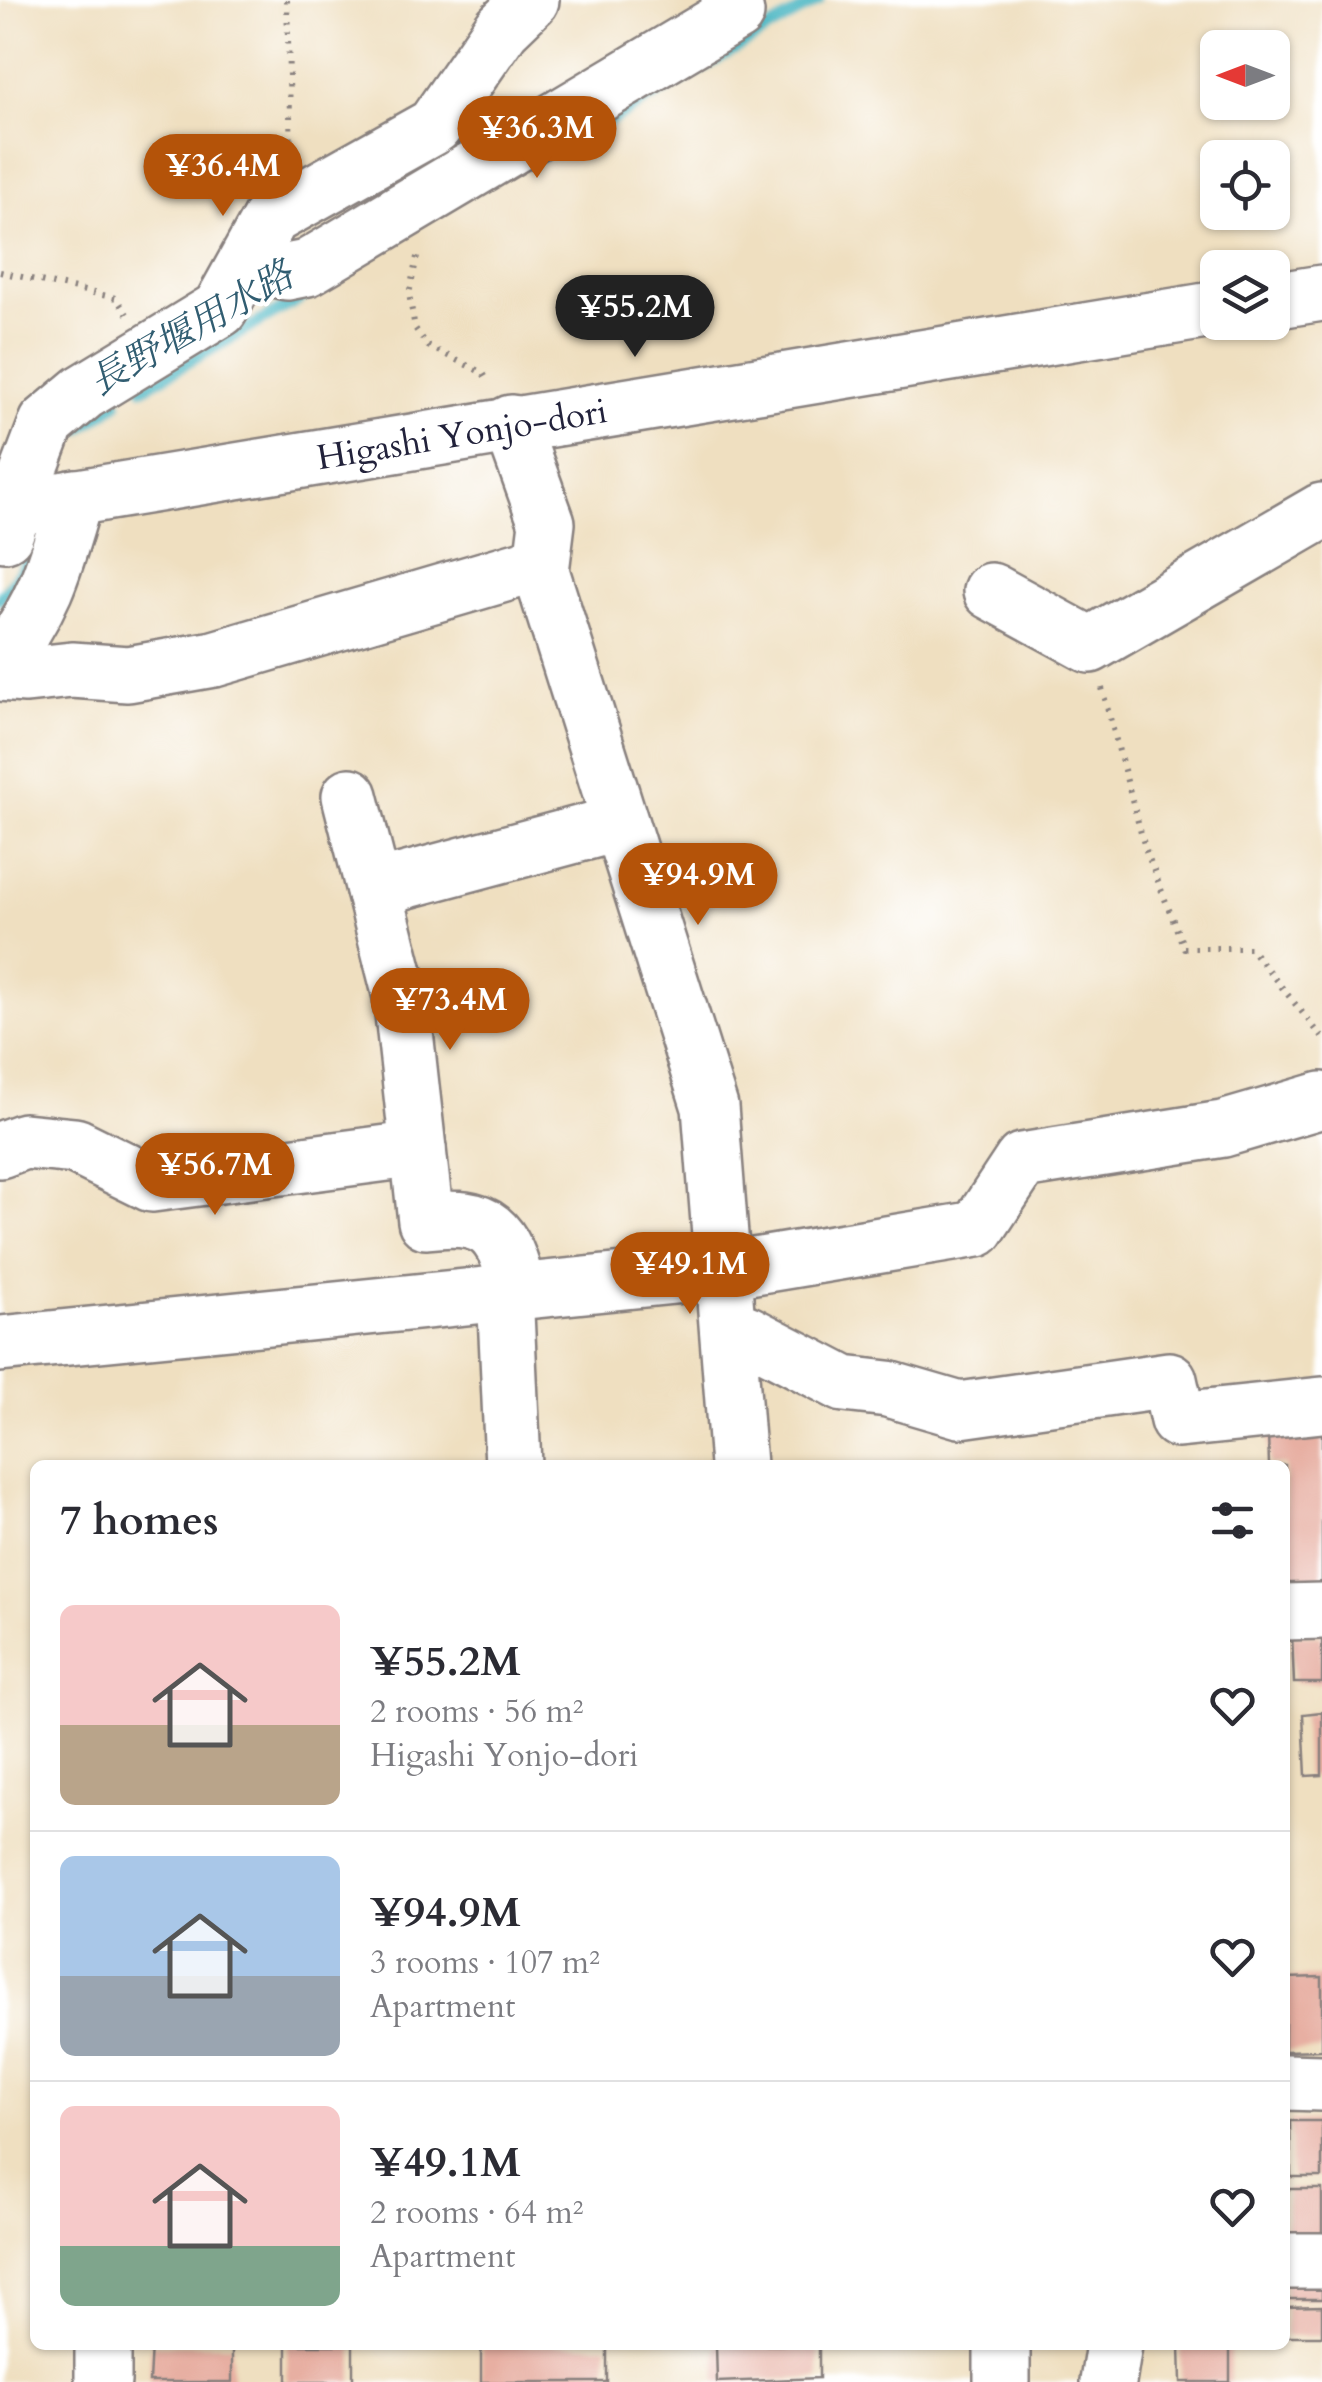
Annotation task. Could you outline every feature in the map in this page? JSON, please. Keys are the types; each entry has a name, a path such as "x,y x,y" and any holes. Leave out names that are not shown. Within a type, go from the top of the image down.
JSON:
{"street":[{"path":"5,521 47,423 84,392 220,310 272,217 434,126 502,28 531,0"},
{"path":"248,263 287,272 307,268 736,14 729,0"},
{"path":"1290,297 1322,292"},
{"name":"Higashi Yonjo-dori","path":"5,521 72,498 1200,313"},
{"path":"512,424 547,523 541,572 710,1108 738,1460"},
{"path":"0,662 22,635 50,586 72,498"},
{"path":"991,591 1090,646 1322,511"},
{"path":"0,673 26,676 72,670 128,674 214,659 528,567 541,572"},
{"path":"350,796 401,996 426,1221 462,1216 488,1228 510,1256 513,1460"},
{"path":"374,889 620,823"},
{"path":"0,1344 724,1271 977,1229 1022,1160 1224,1129 1322,1100"},
{"path":"0,1150 24,1141 74,1146 152,1184 418,1149"},
{"path":"728,1333 746,1333 844,1384 888,1389 960,1410 1169,1380 1178,1420 1322,1405"},
{"path":"1290,1612 1322,1612"},
{"path":"1290,2082 1322,2082"},
{"path":"1290,2262 1322,2262"},
{"path":"103,2350 103,2382"},
{"path":"1002,2350 1002,2382"},
{"path":"1108,2382 1113,2350"}],"path":[{"path":"287,0 292,166"},
{"path":"417,255 409,294 415,328 428,346 483,373 512,424"},
{"path":"0,272 116,298 133,322"},
{"path":"1090,646 1144,848 1184,948 1250,948 1322,1037"}],"building":[{"path":"1322,1431 1322,1592 1290,1593 1290,1460 1269,1460 1268,1433"},
{"path":"1292,1635 1322,1635 1322,1683 1294,1683"},
{"path":"1322,1712 1322,1775 1306,1776 1303,1714"},
{"path":"1322,1977 1322,2050 1290,2051 1290,1978"},
{"path":"1290,2121 1322,2121 1322,2177 1291,2177"},
{"path":"1290,2189 1322,2189 1322,2235 1290,2236"},
{"path":"1290,2272 1322,2272 1322,2299 1290,2299"},
{"path":"1322,2306 1322,2336 1290,2336 1290,2307"},
{"path":"151,2350 232,2350 232,2382 149,2382"},
{"path":"287,2350 353,2350 353,2382 287,2382"},
{"path":"481,2350 607,2350 607,2382 481,2382"},
{"path":"716,2350 819,2350 819,2378 717,2382"},
{"path":"1180,2350 1230,2350 1230,2382 1181,2382"}],"waterway":[{"name":"長野堰用水路","path":"560,150 819,0"},
{"name":"長野堰用水路","path":"143,388 317,289"},
{"name":"長野堰用水路","path":"80,429 117,403"},
{"name":"長野堰用水路","path":"0,599 24,566 32,530"}]}
